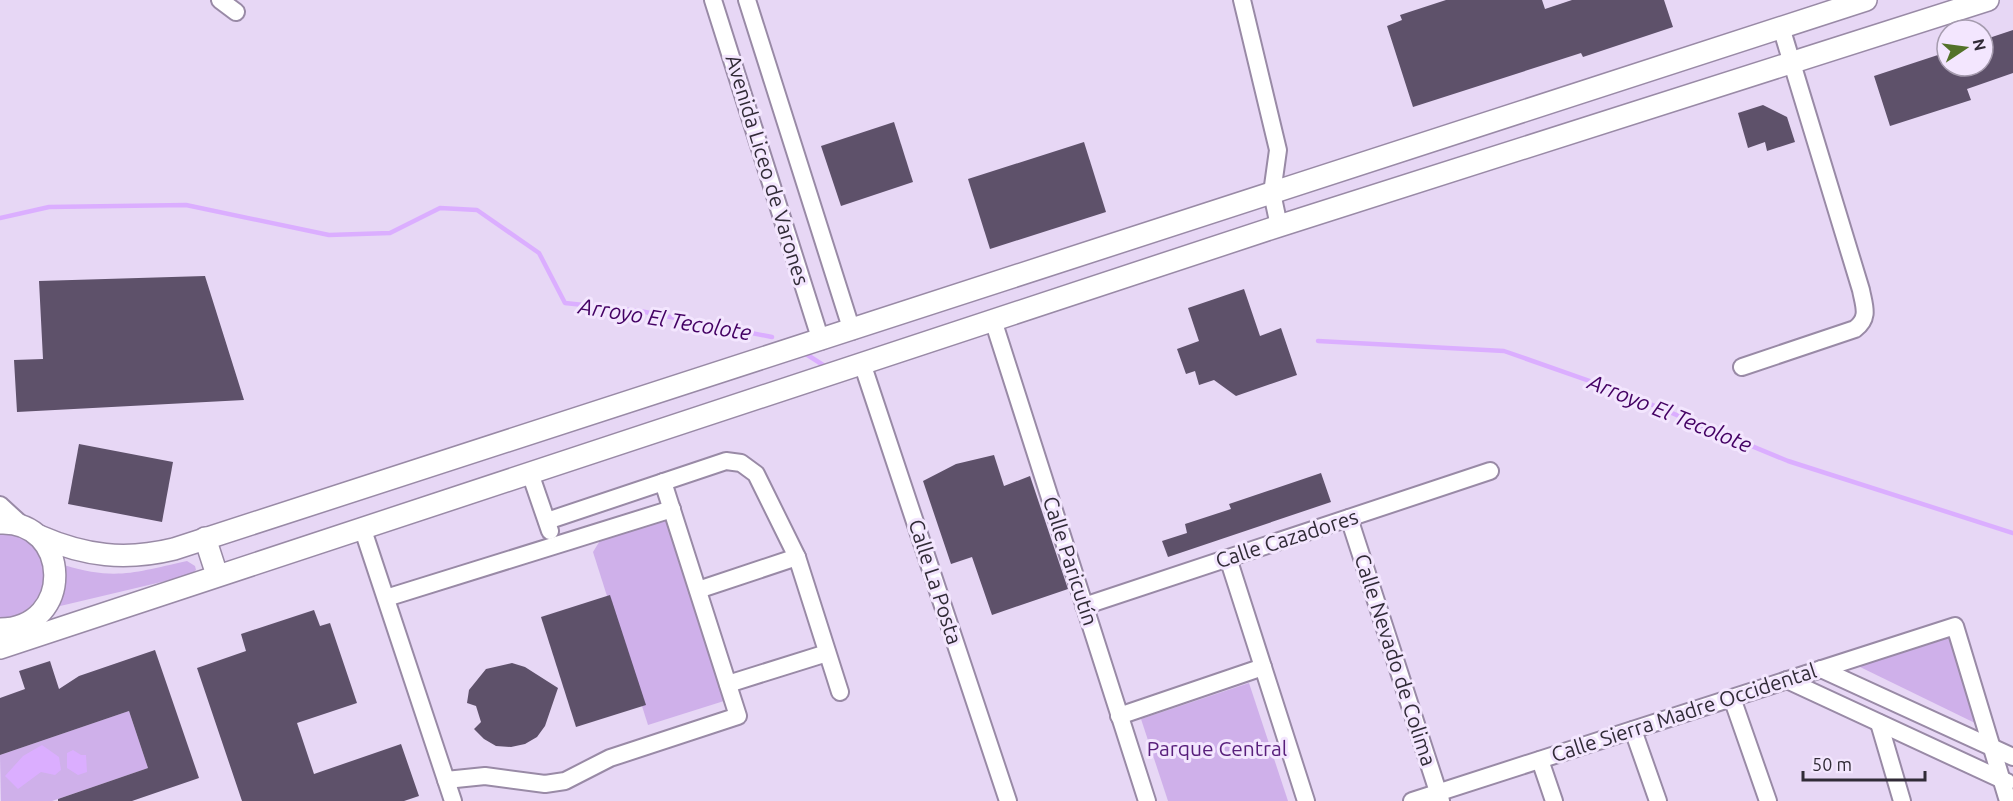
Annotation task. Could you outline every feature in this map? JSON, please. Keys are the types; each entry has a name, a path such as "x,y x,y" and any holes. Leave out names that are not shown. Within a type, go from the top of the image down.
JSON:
{"main road":[{"path":"0,523 31,532 68,549 120,558 147,556 852,331 1866,0"},
{"path":"0,634 187,585 1280,226 1988,0"},
{"path":"753,363 764,395"},
{"path":"31,532 49,549 55,564 56,580 52,596 44,609 32,620"},
{"path":"205,538 217,575"},
{"path":"0,634 32,620 187,585"}],"street":[{"path":"220,0 236,12"},
{"name":"Avenida Liceo de Varones","path":"713,0 820,341"},
{"name":"Avenida Liceo de Varones","path":"747,0 852,331"},
{"path":"1242,0 1278,150 1272,193 1280,226"},
{"path":"1742,367 1854,329 1863,323 1866,316 1861,290 1781,27"},
{"name":"Calle Paricutín","path":"993,320 1147,801"},
{"name":"Calle La Posta","path":"862,363 1008,801"},
{"path":"547,521 726,461 741,463 756,474 797,557 840,692"},
{"name":"Calle Cazadores","path":"1084,606 1490,471"},
{"path":"530,472 555,545"},
{"path":"446,780 484,776 545,784 565,781 610,759 738,716 663,482"},
{"path":"0,505 31,532"},
{"path":"386,598 672,509"},
{"name":"Calle Nevado de Colima","path":"1349,518 1440,797"},
{"path":"362,527 453,801"},
{"path":"698,590 797,557"},
{"path":"1228,558 1306,801"},
{"name":"Calle Sierra Madre Occidental","path":"1412,801 1440,797 1540,760 1955,626 1991,747"},
{"path":"728,684 827,652"},
{"path":"1119,716 1263,667"},
{"path":"1821,669 2013,757"},
{"path":"1787,680 2007,782"},
{"path":"1732,698 1768,801"},
{"path":"1879,723 1902,801"},
{"path":"1633,730 1658,801"},
{"path":"1991,747 2007,782 2008,801"},
{"path":"1540,760 1554,801"}],"green space":[{"path":"665,518 724,701 648,725 593,552 601,539"},
{"path":"0,532 21,537 35,547 42,559 44,573 42,587 36,599 27,609 15,616 0,617"},
{"path":"187,561 195,566 196,570 191,575 56,607 62,594 64,565 112,574"},
{"path":"1950,636 1977,724 1858,666"},
{"name":"Parque Central","path":"1249,683 1288,801 1168,801 1141,719"},
{"path":"129,711 148,768 52,801 1,801 0,755"}],"shaded area":[{"path":"42,745 59,757 61,770 55,775 41,772 18,789 5,776 23,756"},
{"path":"73,750 86,755 87,772 78,775 67,768 67,753"}],"building":[{"path":"1446,0 1542,0 1545,9 1572,0 1664,0 1673,27 1583,57 1581,53 1413,107 1387,26 1402,20 1400,15"},
{"path":"2013,30 2013,73 1967,89 1971,100 1890,126 1874,76 1935,56 1935,78 1995,78 1995,36"},
{"path":"1763,105 1787,117 1795,142 1767,151 1765,142 1748,148 1738,113"},
{"path":"894,122 913,182 841,206 821,146"},
{"path":"1084,142 1106,212 990,249 968,179"},
{"path":"205,276 244,400 17,412 14,360 43,359 39,281"},
{"path":"1244,289 1260,336 1281,328 1297,375 1236,396 1214,380 1199,385 1195,371 1186,374 1177,349 1199,341 1188,308"},
{"path":"79,444 173,462 162,522 68,504"},
{"path":"994,455 1004,486 1030,476 1068,589 992,615 972,557 951,564 923,481 956,464"},
{"path":"1321,473 1331,502 1168,557 1162,541 1187,533 1185,524 1231,509 1229,504"},
{"path":"610,595 646,705 576,727 541,617"},
{"path":"314,610 320,626 330,623 357,703 297,723 314,774 401,744 419,796 404,801 242,801 197,668 246,651 241,634"},
{"path":"155,650 199,778 132,801 58,801 58,799 148,768 129,711 0,755 0,698 25,689 19,671 50,661 59,689 79,676"},
{"path":"512,663 525,667 558,688 545,726 537,737 525,744 511,747 496,746 474,729 481,722 476,706 467,703 469,690 486,669"}],"waterway":[{"name":"Arroyo El Tecolote","path":"0,218 49,207 186,205 329,235 390,233 440,208 477,210 539,253 565,303 640,311 772,337"},
{"name":"Arroyo El Tecolote","path":"1318,341 1504,351 1621,392 1788,461 2013,533"},
{"name":"Arroyo El Tecolote","path":"806,354 823,365"}]}
